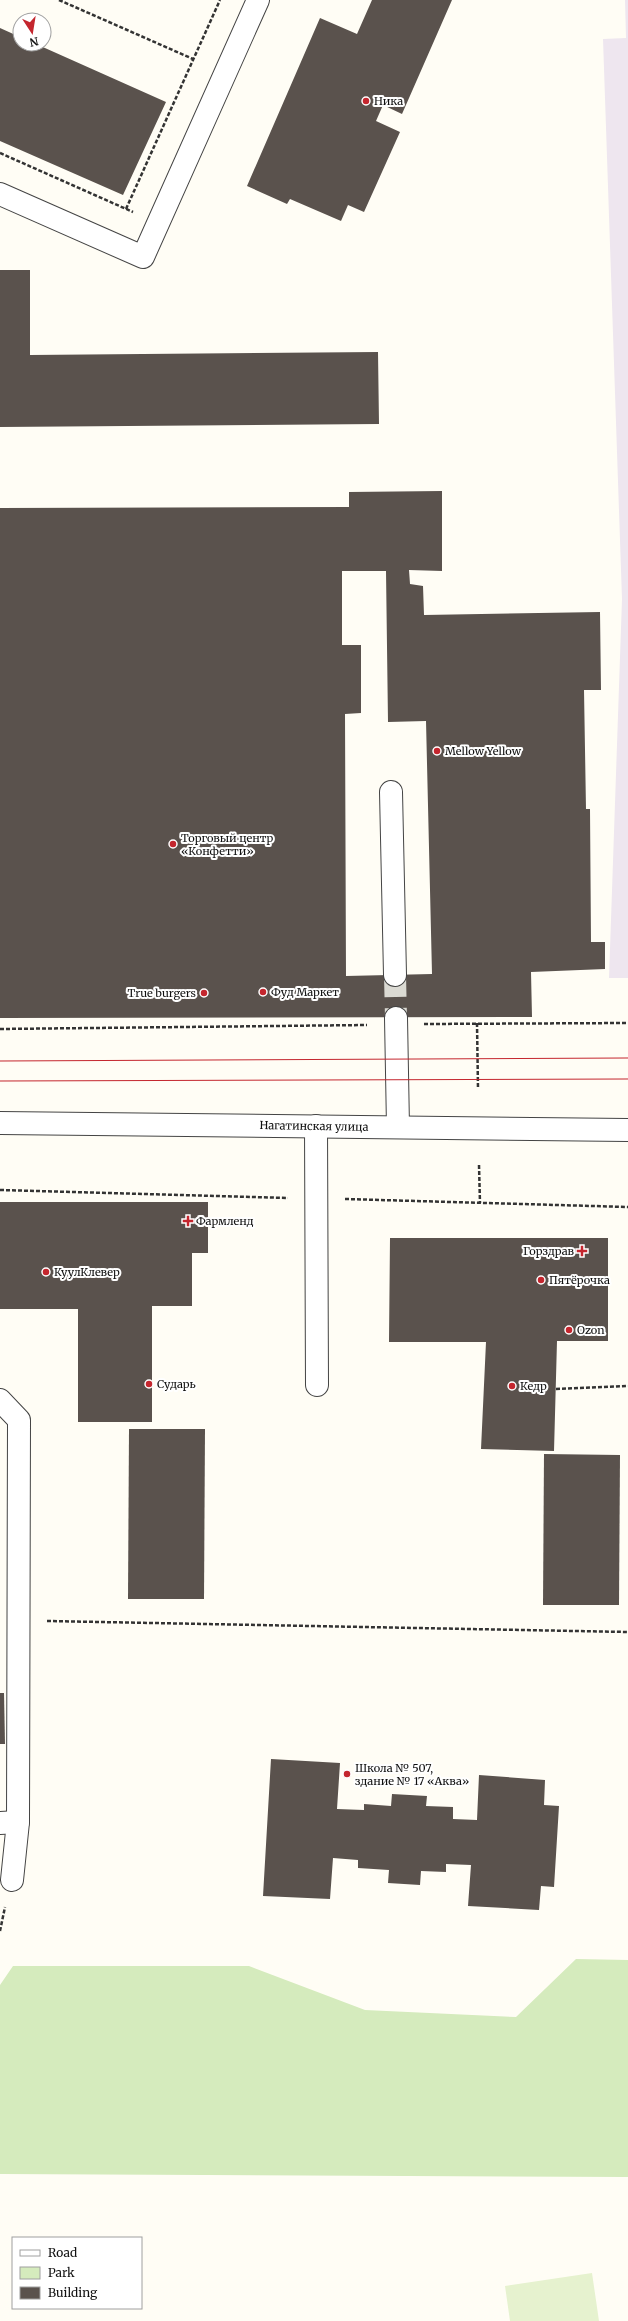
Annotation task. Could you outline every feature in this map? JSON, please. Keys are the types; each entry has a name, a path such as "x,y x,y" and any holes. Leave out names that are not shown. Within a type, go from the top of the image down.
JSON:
{"street":[{"path":"0,194 143,257 258,0"},
{"path":"391,792 395,975"},
{"path":"396,1021 398,1127"},
{"name":"Нагатинская улица","path":"0,1122 628,1130"},
{"path":"316,1126 317,1385"},
{"path":"0,1400 19,1420 19,1620 9,1823 12,1880"}],"path":[{"path":"59,0 193,59"},
{"path":"126,209 220,0"},
{"path":"0,153 158,223"},
{"path":"0,1029 396,1021 477,1023 628,1023"},
{"path":"477,1023 478,1088"},
{"path":"479,1165 480,1203"},
{"path":"556,1389 628,1386"},
{"path":"19,1620 628,1632"}],"shaded area":[{"path":"625,0 628,0 628,978 609,978 622,599 603,39 626,38"}],"green space":[{"path":"576,1959 628,1960 628,2177 0,2174 0,1985 13,1966 249,1966 365,2010 516,2017"},
{"path":"592,2273 599,2321 510,2321 505,2286"}],"building":[{"path":"372,0 452,0 402,114 383,105 376,121 400,132 364,212 348,205 341,221 290,199 287,204 247,186 320,18 357,34"},
{"path":"0,28 12,33 12,52 52,51 166,102 123,195 0,141"},
{"path":"0,270 30,270 30,355 378,352 379,424 0,427"},
{"name":"Торговый центр «Конфетти»","path":"442,491 442,571 409,570 410,584 423,586 424,615 600,612 601,690 584,690 586,809 590,809 591,942 605,942 605,969 531,972 532,1017 0,1018 0,508 349,507 349,492","holes":["342,571 386,571 388,722 426,721 432,974 346,976 345,714 361,713 361,645 342,645"]},
{"path":"0,1202 208,1202 208,1253 192,1253 192,1306 152,1306 152,1422 78,1422 78,1309 0,1309"},
{"path":"390,1238 608,1238 608,1341 557,1341 554,1451 481,1449 486,1342 389,1342"},
{"path":"129,1429 205,1429 204,1599 128,1599"},
{"path":"544,1454 620,1455 619,1605 543,1605"},
{"path":"0,1693 4,1693 5,1744 0,1744"},
{"path":"271,1759 340,1763 337,1809 364,1810 364,1804 391,1806 392,1794 427,1796 426,1806 453,1807 453,1819 477,1820 479,1775 545,1780 544,1805 559,1806 554,1887 541,1886 539,1910 468,1906 471,1865 446,1864 446,1872 421,1871 420,1885 388,1883 389,1870 358,1868 358,1860 333,1858 330,1899 263,1896"}],"tunnel":[{"path":"395,975 396,1018"}],"tram line":[{"path":"0,1061 628,1058"},
{"path":"0,1081 628,1079"}],"place":[{"name":"Ника","path":"366,101"},
{"name":"Mellow Yellow","path":"437,751"},
{"name":"Торговый центр «Конфетти»","path":"173,844"},
{"name":"Фуд Маркет","path":"263,992"},
{"name":"True burgers","path":"204,993"},
{"name":"Фармленд","path":"188,1221"},
{"name":"Горздрав","path":"582,1251"},
{"name":"КуулКлевер","path":"46,1272"},
{"name":"Пятёрочка","path":"541,1280"},
{"name":"Ozon","path":"569,1330"},
{"name":"Сударь","path":"149,1384"},
{"name":"Кедр","path":"512,1386"},
{"name":"Школа № 507, здание № 17 «Аква»","path":"347,1774"}]}
